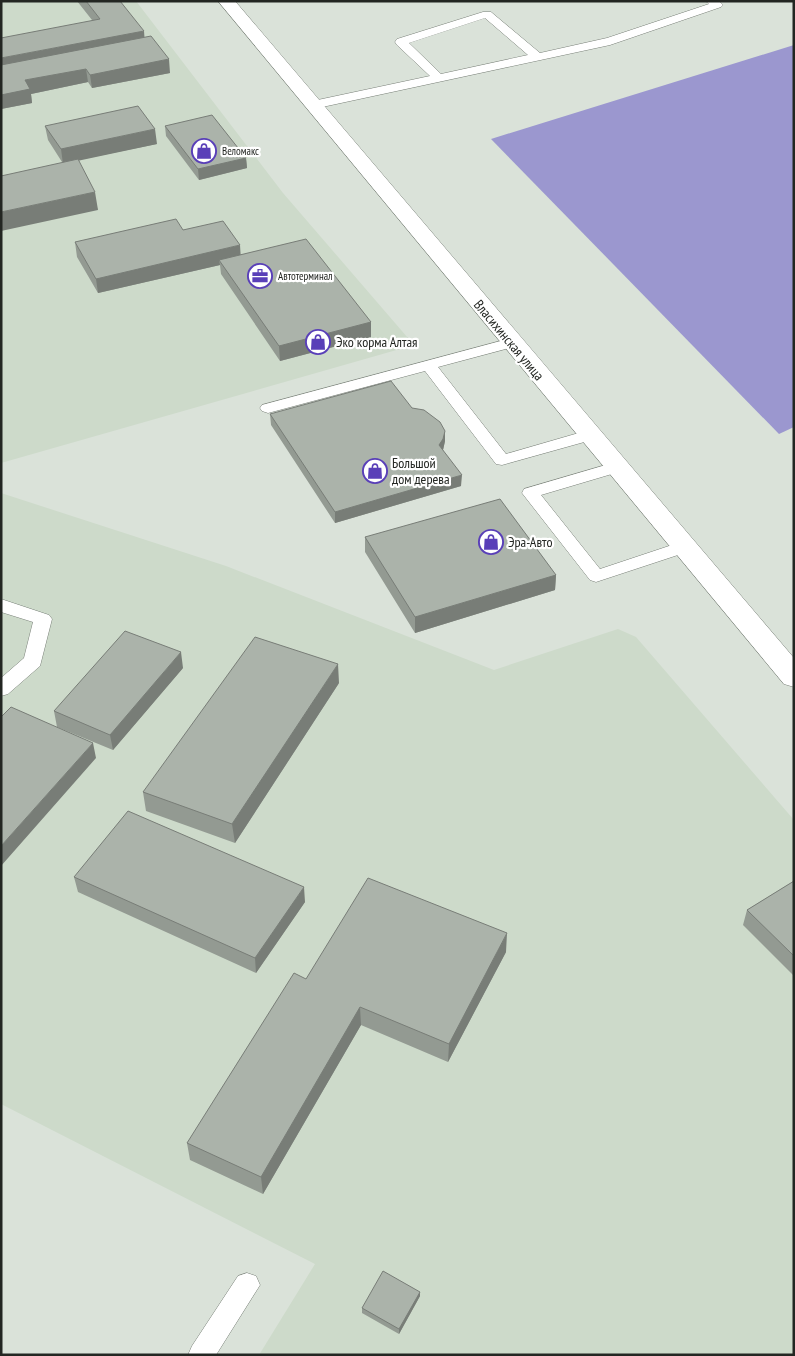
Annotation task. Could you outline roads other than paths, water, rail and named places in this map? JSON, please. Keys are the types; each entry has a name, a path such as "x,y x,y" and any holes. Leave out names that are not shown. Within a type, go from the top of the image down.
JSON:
{"highway":[{"name":"Власихинская улица","path":"226,1 794,677"}],"lane":[{"path":"313,105 610,40 718,5 712,1"},
{"path":"438,77 401,42 488,14 538,56"},
{"path":"268,408 512,343"},
{"path":"428,365 502,460 589,435"},
{"path":"616,467 530,493 596,576 684,547"},
{"path":"1,605 43,619 33,661 1,689"},
{"path":"201,1355 247,1285"}],"place":[{"name":"Веломакс","path":"204,151"},
{"name":"Автотерминал","path":"260,276"},
{"name":"Эко корма Алтая","path":"318,342"},
{"name":"Большой дом дерева","path":"375,471"},
{"name":"Эра-Авто","path":"491,542"}]}
